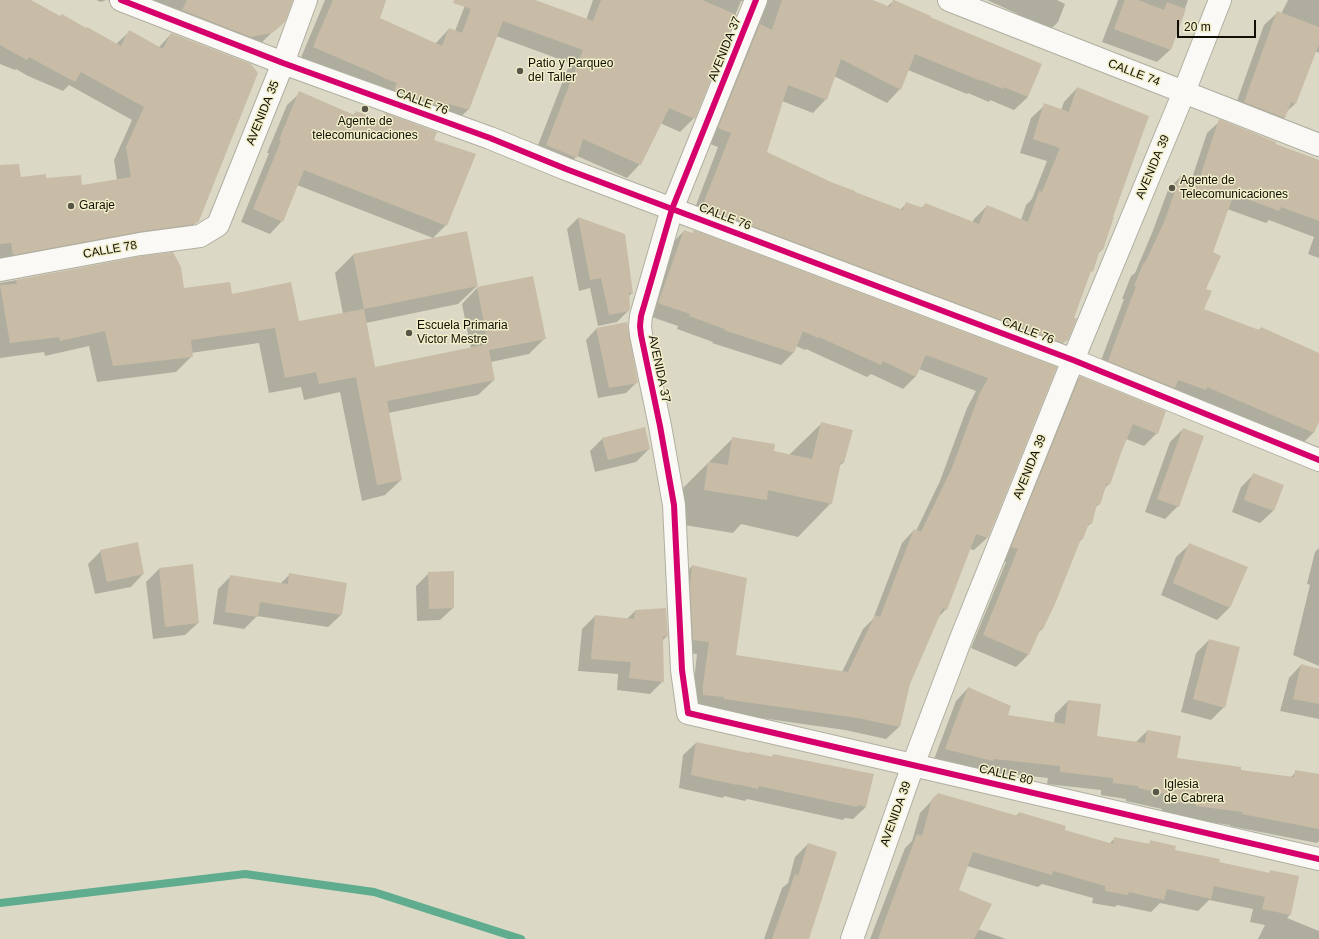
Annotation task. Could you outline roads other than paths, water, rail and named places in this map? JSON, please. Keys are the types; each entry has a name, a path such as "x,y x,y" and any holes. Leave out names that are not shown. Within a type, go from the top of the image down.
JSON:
{"street":[{"name":"CALLE 76","path":"121,0 283,63 490,138 566,169 1073,360 1319,460"},
{"name":"AVENIDA 35","path":"218,225 283,63 306,0"},
{"name":"AVENIDA 37","path":"688,713 682,670 674,505 640,326 672,209 756,0"},
{"name":"CALLE 74","path":"949,0 1319,145"},
{"name":"AVENIDA 39","path":"852,939 913,765 963,634 1220,0"},
{"name":"CALLE 78","path":"0,270 140,244 200,236 218,225"},
{"name":"CALLE 80","path":"688,713 1319,859"}],"waterway":[{"path":"0,903 245,874 374,892 521,939"}],"place":[{"name":"Patio y Parqueo del Taller","path":"520,71"},
{"name":"Agente de telecomunicaciones","path":"365,109"},
{"name":"Agente de Telecomunicaciones","path":"1172,188"},
{"name":"Garaje","path":"71,206"},
{"name":"Escuela Primaria Victor Mestre","path":"409,333"},
{"name":"Iglesia de Cabrera","path":"1156,792"}]}
